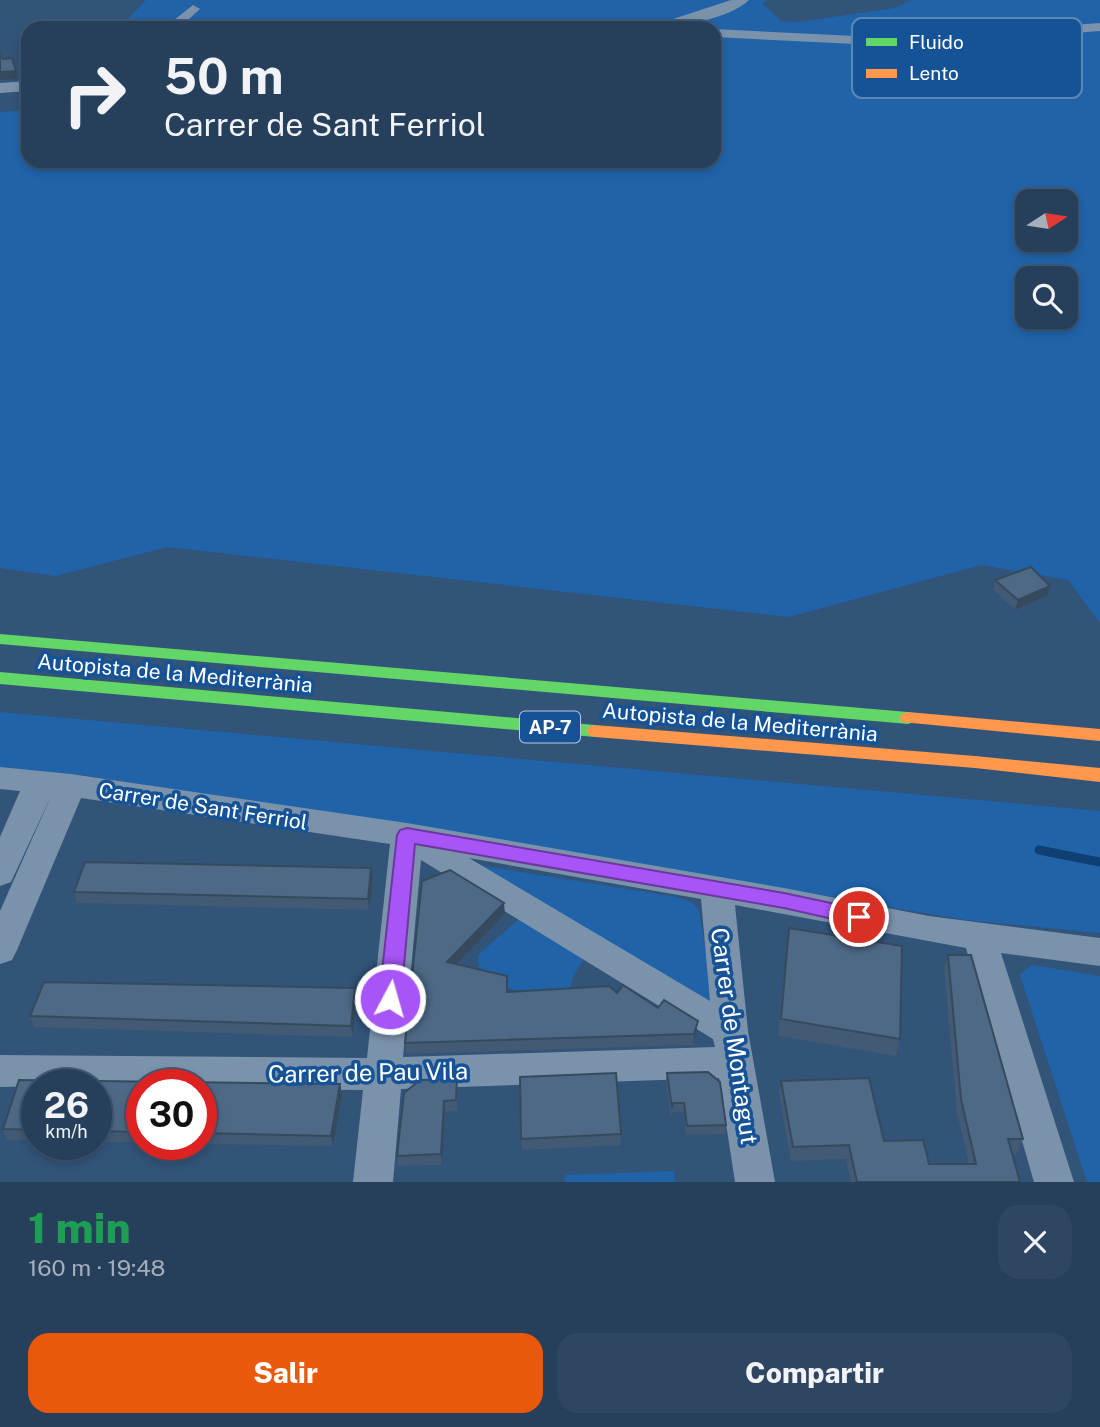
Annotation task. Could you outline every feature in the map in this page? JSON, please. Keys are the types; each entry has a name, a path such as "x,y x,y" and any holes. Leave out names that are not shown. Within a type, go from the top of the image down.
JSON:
{"highway":[{"name":"Autopista de la Mediterrània","path":"0,639 1100,735"},
{"name":"Autopista de la Mediterrània","path":"0,678 1100,775"}],"street":[{"path":"683,21 742,0"},
{"path":"179,21 193,9"},
{"path":"1082,28 1100,27"},
{"path":"721,33 852,40"},
{"name":"Carrer de Sant Ferriol","path":"0,778 71,785 407,835 784,901 929,930 1100,952"},
{"path":"0,873 40,781"},
{"path":"0,950 71,785"},
{"path":"373,1182 407,835"},
{"name":"Carrer de Sant Ferriol","path":"407,835 733,1046"},
{"name":"Carrer de Montagut","path":"717,890 733,1046 755,1182"},
{"path":"979,936 1054,1182"},
{"name":"Carrer de Pau Vila","path":"0,1071 382,1074 733,1046"}],"shaded area":[{"path":"146,0 768,0 762,3 781,21 799,22 895,8 911,0 1100,0 1100,623 1068,580 981,565 789,617 167,547 56,576 0,568 0,112 21,110 21,168 721,168 721,21 126,21"},
{"path":"0,712 1100,811 1100,933 966,920 451,832 82,775 0,769"},
{"path":"471,864 677,897 693,903 699,910 715,1009"},
{"path":"520,918 584,959 574,974 570,989 551,1000 479,980 478,955"},
{"path":"1032,965 1100,976 1100,1182 1087,1182 1020,975"},
{"path":"674,1171 675,1182 565,1182 565,1175"}],"building":[{"path":"0,55 3,59 12,58 16,71 0,72"},
{"path":"1031,567 1050,586 1018,600 995,580"},
{"path":"85,862 371,868 368,899 74,892"},
{"path":"450,870 504,903 447,962 507,976 507,992 609,986 617,993 623,985 658,1008 664,1000 698,1021 694,1034 405,1043 422,881"},
{"path":"789,928 902,946 900,1039 781,1019"},
{"path":"948,955 971,955 1023,1139 1008,1139 1020,1182 857,1182 849,1145 793,1147 781,1081 869,1078 884,1141 923,1140 929,1164 976,1164 961,1099"},
{"path":"44,982 355,988 351,1026 30,1016"},
{"path":"708,1072 720,1082 726,1125 687,1126 684,1103 673,1103 672,1108 667,1073"},
{"path":"616,1073 621,1134 521,1139 520,1077"},
{"path":"457,1079 456,1100 444,1101 441,1154 397,1156 404,1093 420,1080"},
{"path":"19,1080 21,1080 21,1130 3,1129"},
{"path":"112,1081 126,1081 126,1132 112,1131"},
{"path":"217,1082 340,1084 331,1136 217,1133"}],"waterway":[{"path":"1039,850 1100,862"}],"traffic: fast":[{"path":"0,639 908,718"},
{"path":"0,678 595,731"}],"traffic: slow":[{"path":"908,718 1100,735"},
{"path":"595,731 975,762 1100,775"}],"route":[{"path":"390,999 407,835 784,901 859,917"}]}
